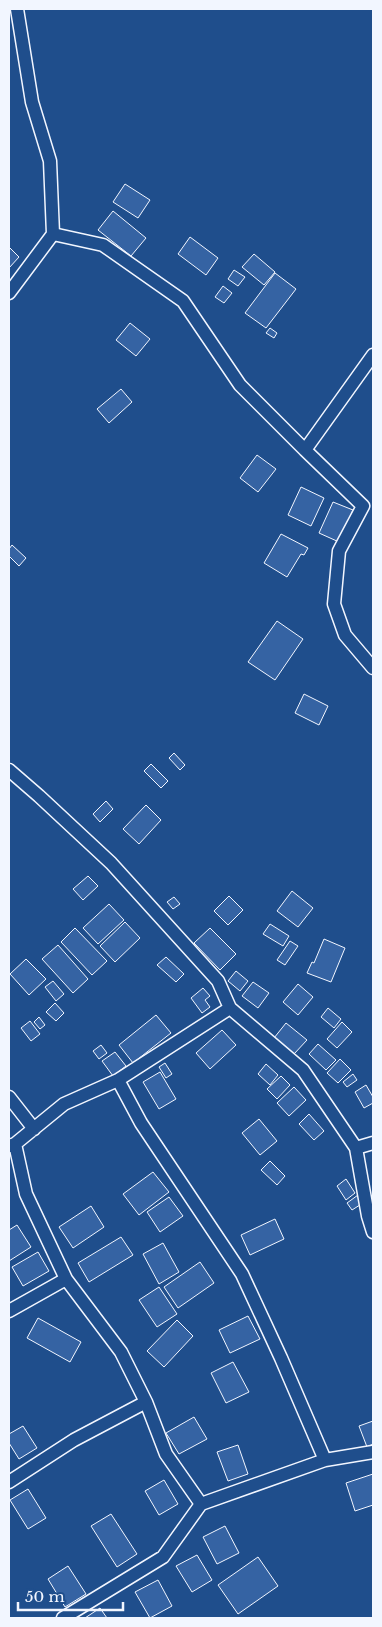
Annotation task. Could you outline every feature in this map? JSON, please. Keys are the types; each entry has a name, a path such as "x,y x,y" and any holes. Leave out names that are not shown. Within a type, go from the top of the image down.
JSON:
{"street":[{"path":"9,293 53,234 50,161 32,102 17,9"},
{"path":"53,234 103,245 183,301 240,385 363,506 339,551 334,604 345,635 373,668"},
{"path":"305,450 373,355"},
{"path":"9,770 111,863 218,982 230,1008 303,1070 356,1148 368,1216 373,1232"},
{"path":"201,1504 166,1454 146,1402 122,1352 66,1279 26,1194 12,1145 64,1104 118,1080 230,1008"},
{"path":"118,1080 141,1123 242,1274 325,1460"},
{"path":"9,1097 34,1129"},
{"path":"356,1148 373,1143"},
{"path":"9,1311 66,1279"},
{"path":"9,1482 74,1440 146,1402"},
{"path":"63,1618 163,1557 201,1504 325,1460 373,1452"}],"building":[{"path":"125,184 150,200 138,218 113,202"},
{"path":"113,211 146,238 131,256 98,230"},
{"path":"190,237 218,258 206,275 178,254"},
{"path":"9,247 19,257 9,268"},
{"path":"254,254 275,272 264,285 242,267"},
{"path":"234,270 245,277 238,286 228,279"},
{"path":"275,273 296,289 266,328 245,313"},
{"path":"223,286 232,293 224,303 215,297"},
{"path":"130,323 150,339 136,356 116,340"},
{"path":"270,328 277,333 274,338 266,333"},
{"path":"121,389 132,402 109,423 97,409"},
{"path":"257,455 276,469 258,492 240,478"},
{"path":"301,487 324,498 311,526 288,515"},
{"path":"333,502 353,510 339,542 319,533"},
{"path":"281,534 308,548 304,555 301,554 287,577 264,563"},
{"path":"12,545 26,558 19,566 9,556 9,549"},
{"path":"277,621 303,639 275,680 248,662"},
{"path":"304,694 328,706 319,725 295,713"},
{"path":"174,753 185,765 180,770 169,758"},
{"path":"151,764 168,781 161,788 144,771"},
{"path":"106,801 113,809 100,822 93,814"},
{"path":"146,805 161,820 139,844 123,829"},
{"path":"88,876 98,886 83,900 73,889"},
{"path":"292,891 313,908 298,927 277,911"},
{"path":"229,896 243,910 228,925 214,911"},
{"path":"174,897 180,904 173,909 167,902"},
{"path":"109,904 124,920 98,944 83,928"},
{"path":"125,922 140,938 115,962 100,946"},
{"path":"270,924 289,936 283,946 263,934"},
{"path":"75,928 107,961 92,975 61,942"},
{"path":"210,928 236,954 220,970 194,943"},
{"path":"324,939 345,948 331,982 307,973 312,962 314,963"},
{"path":"290,941 298,946 285,965 277,960"},
{"path":"58,945 88,979 73,993 42,959"},
{"path":"166,957 184,974 176,982 157,965"},
{"path":"26,959 46,979 29,995 10,974"},
{"path":"236,971 248,981 240,991 228,981"},
{"path":"53,981 64,994 56,1001 45,987"},
{"path":"253,982 269,993 258,1008 242,996"},
{"path":"298,984 313,997 298,1015 283,1002"},
{"path":"203,988 210,996 205,1000 210,1007 202,1013 191,998"},
{"path":"55,1003 64,1013 56,1021 46,1012"},
{"path":"328,1008 341,1019 334,1028 321,1017"},
{"path":"156,1015 171,1033 133,1063 119,1045"},
{"path":"39,1017 45,1025 40,1029 34,1022"},
{"path":"30,1021 40,1034 31,1041 21,1028"},
{"path":"342,1022 352,1032 337,1048 327,1039"},
{"path":"286,1023 307,1040 294,1054 274,1038"},
{"path":"222,1030 236,1045 210,1069 196,1053"},
{"path":"318,1044 336,1060 326,1070 309,1054"},
{"path":"101,1045 107,1053 99,1059 93,1051"},
{"path":"115,1052 126,1066 113,1076 102,1061"},
{"path":"340,1059 351,1070 338,1083 327,1073"},
{"path":"165,1063 172,1074 166,1078 159,1067"},
{"path":"266,1064 278,1075 270,1085 258,1074"},
{"path":"160,1072 176,1099 159,1109 143,1082"},
{"path":"353,1074 357,1080 347,1087 343,1082"},
{"path":"281,1076 290,1085 277,1099 267,1089"},
{"path":"366,1085 373,1097 373,1103 364,1108 355,1092"},
{"path":"294,1087 306,1100 289,1116 277,1103"},
{"path":"309,1114 324,1131 314,1140 299,1124"},
{"path":"259,1119 277,1141 260,1155 242,1133"},
{"path":"270,1161 285,1176 277,1185 261,1170"},
{"path":"153,1172 169,1192 139,1215 123,1194"},
{"path":"346,1179 355,1193 346,1200 337,1186"},
{"path":"358,1195 363,1203 352,1210 347,1203"},
{"path":"169,1197 183,1216 160,1232 147,1212"},
{"path":"91,1206 104,1227 73,1248 59,1227"},
{"path":"275,1219 284,1239 250,1255 241,1235"},
{"path":"17,1225 31,1247 9,1261 9,1230"},
{"path":"121,1237 133,1255 89,1282 78,1263"},
{"path":"163,1243 179,1272 159,1284 143,1254"},
{"path":"38,1252 49,1271 23,1286 12,1267"},
{"path":"200,1262 214,1283 178,1308 164,1287"},
{"path":"159,1287 177,1314 157,1327 139,1300"},
{"path":"248,1316 260,1339 230,1353 219,1330"},
{"path":"38,1318 81,1342 70,1362 27,1338"},
{"path":"177,1320 193,1336 164,1367 147,1351"},
{"path":"233,1362 249,1392 226,1403 211,1373"},
{"path":"194,1417 207,1439 179,1454 166,1433"},
{"path":"373,1421 373,1444 367,1447 359,1426"},
{"path":"23,1426 37,1448 19,1459 9,1443 9,1434"},
{"path":"238,1445 248,1474 228,1481 217,1452"},
{"path":"373,1474 373,1505 355,1511 346,1483"},
{"path":"164,1480 178,1504 159,1515 145,1491"},
{"path":"28,1489 46,1518 28,1529 10,1500"},
{"path":"111,1514 137,1554 117,1567 91,1526"},
{"path":"225,1526 239,1553 217,1564 203,1537"},
{"path":"197,1555 212,1580 192,1592 176,1566"},
{"path":"258,1557 278,1586 238,1614 218,1585"},
{"path":"68,1566 86,1594 65,1607 48,1579"},
{"path":"158,1580 172,1606 150,1618 135,1592"},
{"path":"100,1608 107,1618 85,1618"}]}
